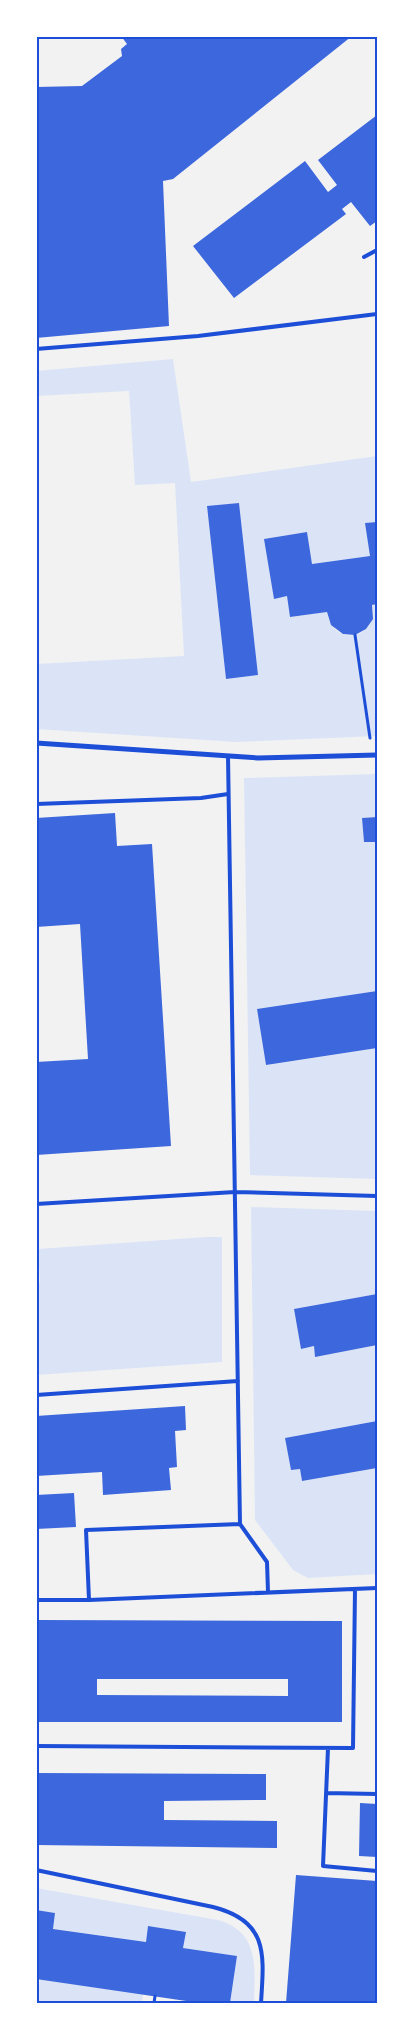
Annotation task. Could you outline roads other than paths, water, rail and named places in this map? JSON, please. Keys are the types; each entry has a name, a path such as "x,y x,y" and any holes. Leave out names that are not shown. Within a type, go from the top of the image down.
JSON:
{"street":[{"path":"36,743 258,758 374,755"}],"lane":[{"path":"364,258 377,250"},
{"path":"36,348 198,336 377,314"},
{"path":"228,756 240,1524 266,1562 268,1592"},
{"path":"36,804 200,798 228,794"},
{"path":"36,1204 235,1192 377,1196"},
{"path":"36,1395 238,1381"},
{"path":"89,1600 86,1530 240,1524"},
{"path":"36,1600 89,1600 377,1588"},
{"path":"36,1746 353,1748 355,1589"},
{"path":"328,1748 323,1866 377,1871"},
{"path":"326,1793 377,1794"},
{"path":"36,1870 213,1907 236,1916 253,1928 262,1945 261,2003"}]}
